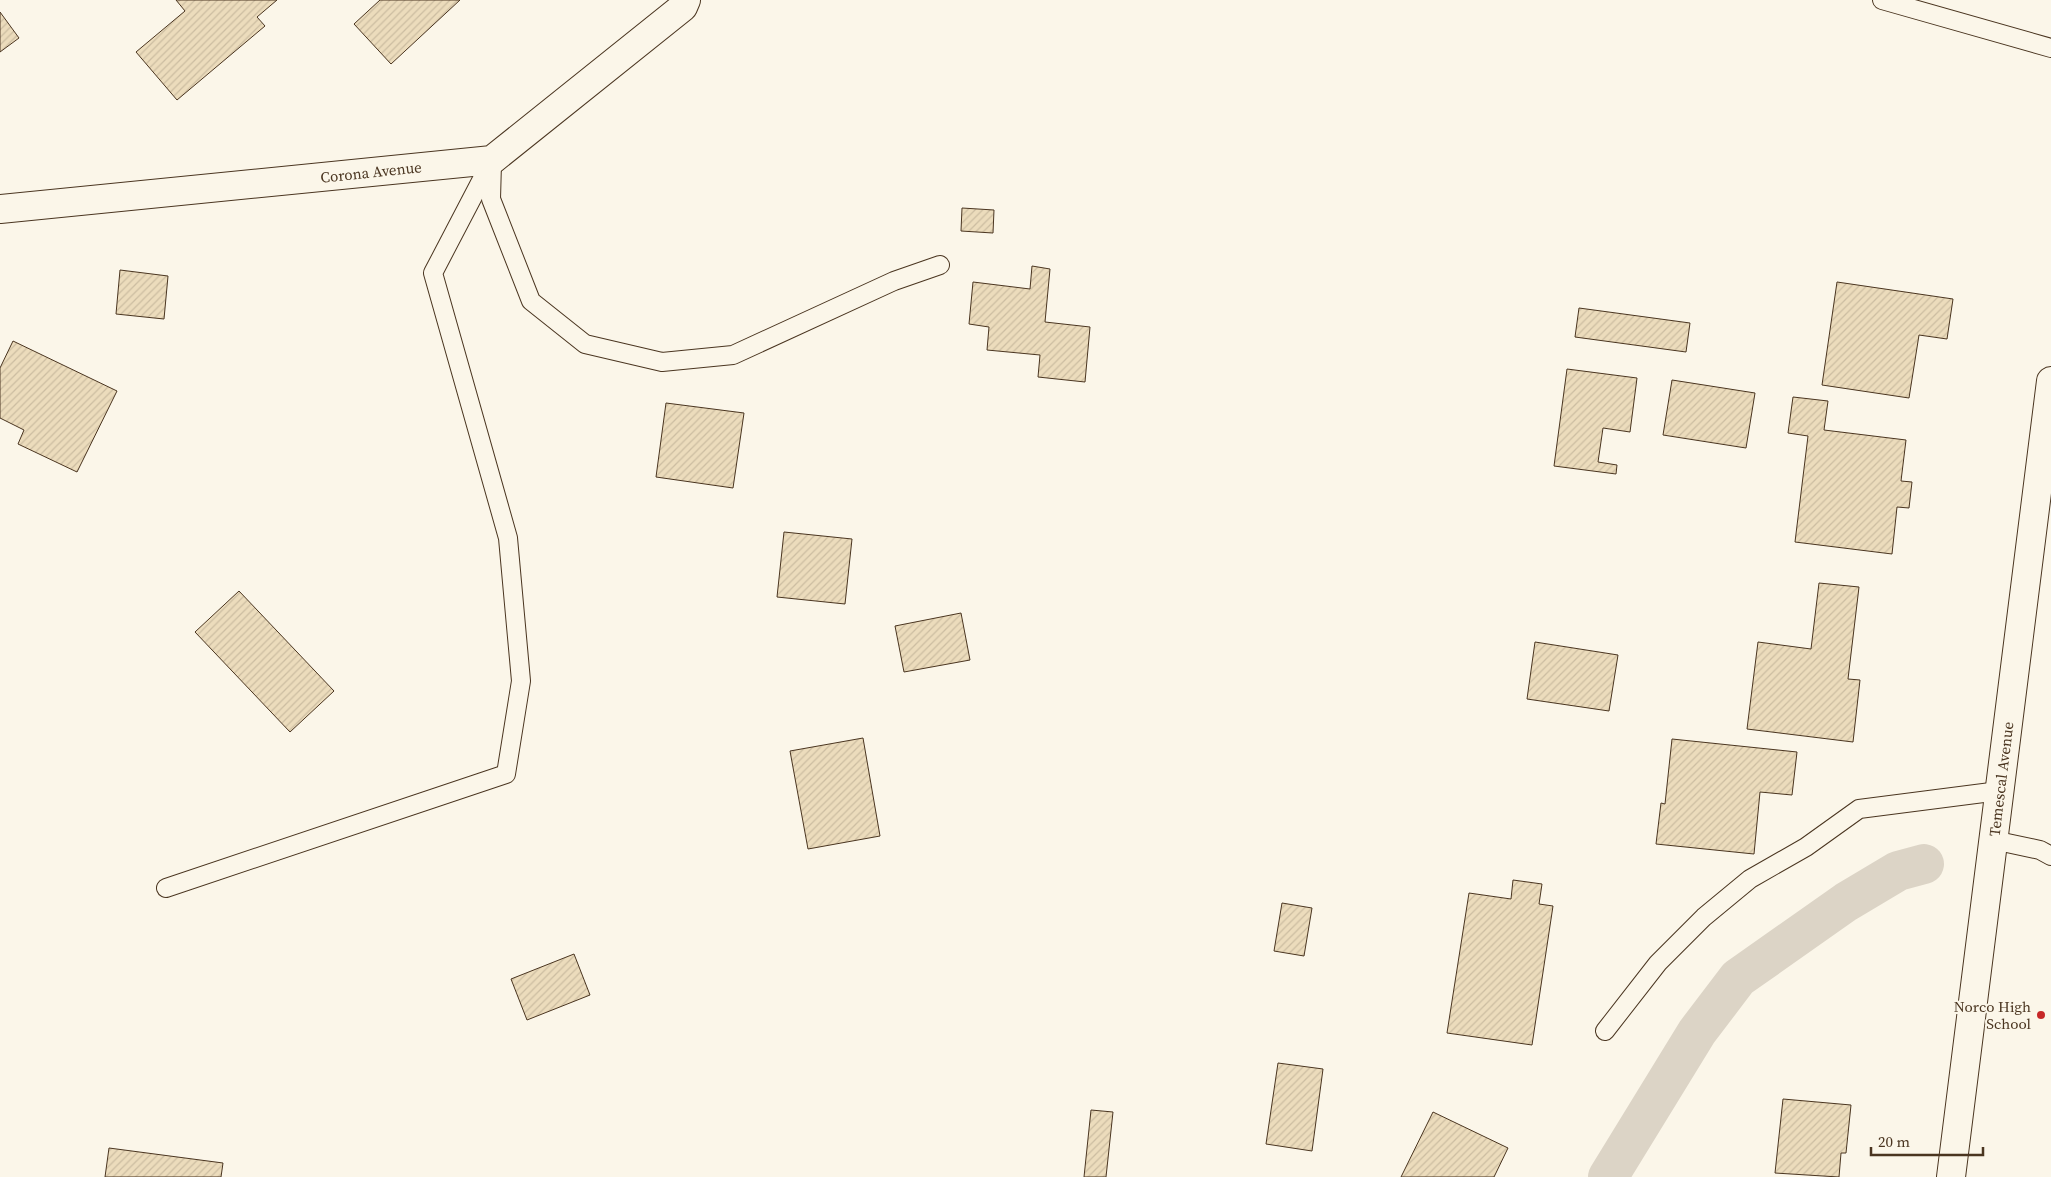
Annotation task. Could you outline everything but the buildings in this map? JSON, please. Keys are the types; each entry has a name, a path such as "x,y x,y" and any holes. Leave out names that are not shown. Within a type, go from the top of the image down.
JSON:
{"street":[{"path":"492,160 683,7 686,0"},
{"name":"Corona Avenue","path":"0,210 492,160"},
{"name":"Temescal Avenue","path":"1950,1177 2051,381"}],"lane":[{"path":"1882,0 2051,48"},
{"path":"492,160 492,199 532,300 585,344 653,360 662,362 733,355 894,281 940,265"},
{"path":"166,888 506,774 521,681 508,538 433,273 492,160"},
{"path":"1606,1031 1658,963 1704,917 1750,879 1806,847 1859,810 1999,791"},
{"path":"1993,840 2040,850 2051,856"}],"waterway":[{"path":"1608,1177 1697,1032 1738,978 1846,902 1898,871 1924,864"}],"place":[{"name":"Norco High School","path":"2041,1015"}]}
